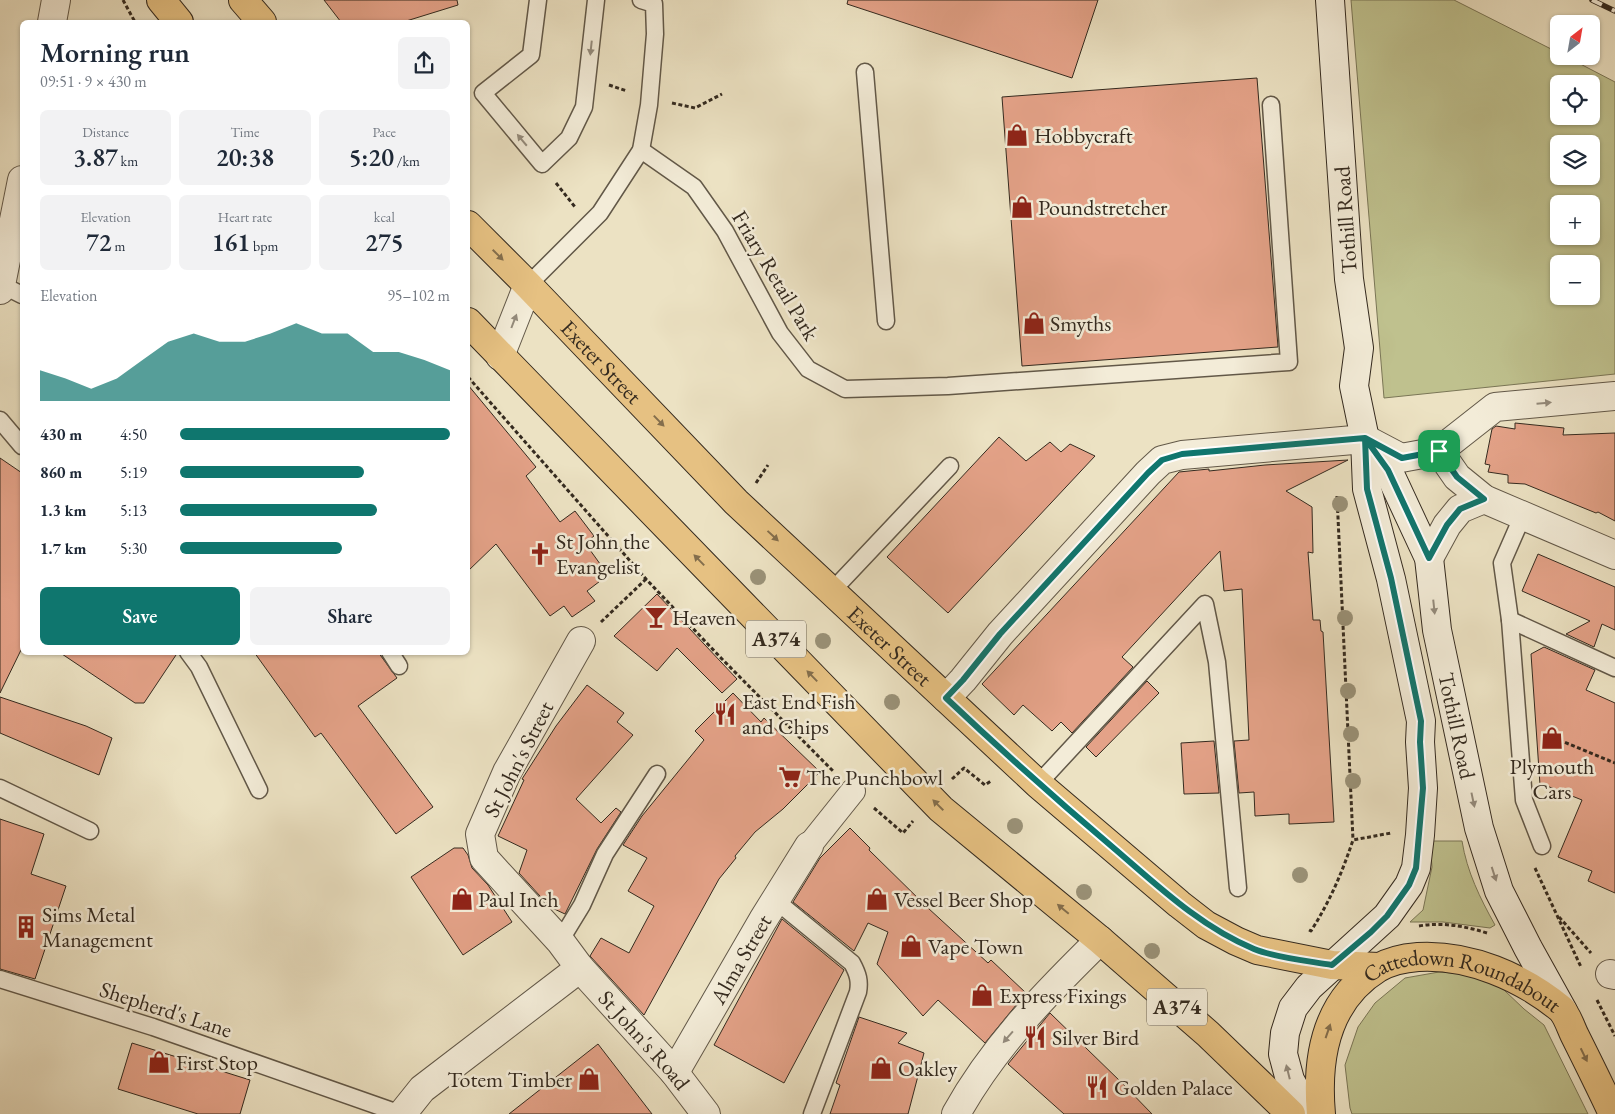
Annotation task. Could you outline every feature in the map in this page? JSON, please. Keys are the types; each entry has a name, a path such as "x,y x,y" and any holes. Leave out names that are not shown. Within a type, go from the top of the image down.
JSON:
{"main road":[{"path":"161,0 177,20"},
{"path":"243,0 260,20"},
{"name":"Exeter Street","path":"470,227 736,502 1038,784 1179,904 1206,924 1236,941 1257,950 1332,965 1379,967"},
{"name":"A374","path":"470,324 941,809 1100,940 1208,1034 1291,1114"},
{"name":"Cattedown Roundabout","path":"1321,1114 1319,1093 1321,1058 1328,1032 1338,1008 1356,985 1379,967 1404,958 1429,957 1465,960 1494,970 1530,988 1563,1011 1613,1114"},
{"name":"A374","path":"1208,1034 1269,1114"}],"street":[{"path":"52,20 56,0"},
{"name":"Tothill Road","path":"1311,1114 1290,1080 1283,1054 1285,1033 1293,1008 1309,987 1387,916 1409,885 1416,868 1423,788 1420,742 1421,721 1391,578 1367,489 1365,438 1354,386 1359,348 1349,279 1330,0"},
{"path":"8,290 20,196"},
{"path":"500,356 528,285"},
{"path":"946,698 1000,634 1162,460 1182,454 1365,438 1402,458 1439,451 1495,407 1615,396"},
{"name":"Tothill Road","path":"1365,438 1388,470 1429,558 1437,630 1479,828 1499,891 1563,1011"},
{"path":"1439,451 1457,477 1484,499 1615,555"},
{"path":"1429,558 1447,525 1460,509 1484,499"},
{"name":"St John's Street","path":"580,968 560,941 484,858 480,834 507,772 581,641"},
{"path":"809,846 853,791"},
{"name":"Alma Street","path":"674,1072 809,846"},
{"path":"956,1114 968,1092 999,1048 1047,992 1100,940"},
{"path":"402,1114 422,1089 580,968"},
{"name":"St John's Road","path":"580,968 674,1072 706,1114"}],"lane":[{"path":"538,0 531,55 483,93 542,164 568,138 584,106 596,0"},
{"path":"528,285 600,213 641,150 649,105 655,34 648,2"},
{"path":"865,72 886,321"},
{"name":"Friary Retail Park","path":"641,150 694,187 725,231 780,333 808,369 846,389 948,386 1289,362 1271,105"},
{"path":"0,420 20,444"},
{"path":"832,591 950,466"},
{"path":"1523,515 1502,563 1510,620 1524,800 1542,846"},
{"path":"1038,784 1205,604 1217,662 1238,888"},
{"path":"1510,620 1615,668"},
{"path":"190,655 199,667 259,790"},
{"path":"392,655 400,666"},
{"path":"560,941 582,905 605,854 657,774"},
{"path":"0,788 90,831"},
{"path":"775,900 852,963 858,974 858,992 812,1114"},
{"name":"Shepherd's Lane","path":"0,979 153,1028 402,1114"}],"path":[{"path":"122,0 134,20"},
{"path":"542,164 588,225"},
{"path":"470,379 646,579 727,665 853,791 903,833 918,815"},
{"path":"755,483 768,465"},
{"path":"1302,930 1311,931 1323,912 1342,874 1353,840 1337,492"},
{"path":"581,641 646,579"},
{"path":"1558,740 1615,763"},
{"path":"952,780 964,768 985,785 992,780"},
{"path":"1353,840 1392,833"},
{"path":"1555,913 1612,975"}],"green space":[{"path":"1351,0 1454,0 1550,48 1550,65 1582,65 1615,82 1615,374 1384,398"},
{"path":"1430,841 1462,841 1467,863 1475,884 1495,925 1490,928 1443,922 1410,922 1423,910 1432,867"},
{"path":"1439,972 1469,974 1503,989 1544,1025 1588,1114 1352,1114 1345,1065 1358,1027 1375,1003 1405,978"}],"building":[{"path":"324,0 457,0 458,5 409,20 339,20"},
{"path":"848,0 1098,0 1072,78 847,4"},
{"path":"1257,78 1278,347 1022,366 1002,97"},
{"path":"470,387 536,467 526,476 560,522 575,511 594,536 585,543 608,575 587,591 595,601 572,617 564,606 550,616 496,544 470,569"},
{"path":"1515,423 1564,428 1563,435 1615,433 1615,521 1598,512 1596,513 1525,484 1508,483 1508,475 1488,472 1490,465 1485,464 1492,429 1496,426 1515,429"},
{"path":"999,437 1026,461 1050,442 1061,452 1070,444 1095,456 948,613 887,557"},
{"path":"0,458 20,472 20,652 0,693"},
{"path":"1348,460 1286,491 1312,507 1313,553 1308,552 1313,620 1320,620 1321,631 1323,632 1334,822 1289,824 1289,814 1255,816 1254,792 1239,793 1234,741 1249,740 1242,589 1224,591 1220,551 1122,657 1133,667 1072,733 1061,722 1052,731 1023,705 1014,715 982,684 1179,472"},
{"path":"1538,554 1615,587 1615,630 1602,624 1594,647 1566,634 1590,621 1522,591"},
{"name":"Heaven","path":"657,594 737,679 722,693 677,648 657,671 614,636"},
{"path":"1544,647 1595,670 1586,690 1615,703 1615,893 1588,881 1592,871 1558,857 1582,800 1540,785 1531,654"},
{"path":"63,655 176,655 144,703 135,703"},
{"path":"256,655 380,655 397,678 358,706 433,807 396,834 321,733 315,737"},
{"path":"1147,681 1159,693 1096,757 1086,747"},
{"path":"587,685 624,713 617,722 633,735 576,799 601,823 616,808 621,812 597,849 565,914 550,907 519,873 527,850 498,836 524,780 522,779 556,726"},
{"path":"733,693 761,722 764,718 820,772 783,809 755,832 735,856 736,858 719,879 644,1015 590,956 601,938 629,953 654,906 628,891 647,858 623,845 642,816 704,740 695,731"},
{"path":"0,697 86,726 112,738 99,775 0,733"},
{"path":"1214,741 1219,793 1184,794 1181,743"},
{"name":"Sims Metal Management","path":"0,819 44,834 31,874 66,886 35,979 0,969"},
{"path":"850,828 870,848 869,850 928,908 988,963 991,960 1026,993 985,1043 938,1000 923,1016 877,964 888,932 868,923 854,951 793,902 820,858"},
{"name":"Paul Inch","path":"454,848 463,848 468,855 472,868 488,885 512,922 463,955 411,877"},
{"path":"782,919 844,970 784,1083 714,1045"},
{"path":"1050,1013 1152,1114 1064,1114 1008,1064"},
{"name":"Oakley","path":"859,1017 907,1033 898,1043 924,1053 908,1114 830,1114 840,1085 836,1083"},
{"name":"First Stop","path":"132,1043 250,1080 240,1114 198,1114 118,1089"},
{"name":"Totem Timber","path":"598,1044 652,1114 509,1114"}],"railway":[{"path":"1592,0 1615,11"}],"place":[{"name":"Hobbycraft","path":"1017,135"},
{"name":"Poundstretcher","path":"1022,207"},
{"name":"Smyths","path":"1034,323"},
{"name":"St John the Evangelist","path":"540,554"},
{"name":"Heaven","path":"656,617"},
{"name":"East End Fish and Chips","path":"725,714"},
{"name":"Plymouth Cars","path":"1552,738"},
{"name":"The Punchbowl","path":"790,777"},
{"name":"Paul Inch","path":"462,899"},
{"name":"Vessel Beer Shop","path":"877,899"},
{"name":"Sims Metal Management","path":"26,927"},
{"name":"Vape Town","path":"911,946"},
{"name":"Express Fixings","path":"982,995"},
{"name":"Silver Bird","path":"1035,1037"},
{"name":"First Stop","path":"159,1062"},
{"name":"Oakley","path":"881,1068"},
{"name":"Totem Timber","path":"589,1079"},
{"name":"Golden Palace","path":"1097,1087"}],"route":[{"path":"1439,451 1402,458 1365,438 1182,454 1162,460 1000,634 946,698 1038,784 1179,904 1206,924 1236,941 1257,950 1332,965 1387,916 1409,885 1416,868 1423,788 1420,742 1421,721 1391,578 1367,489 1365,438 1388,470 1429,558 1447,525 1460,509 1484,499 1457,477 1439,451"}]}
